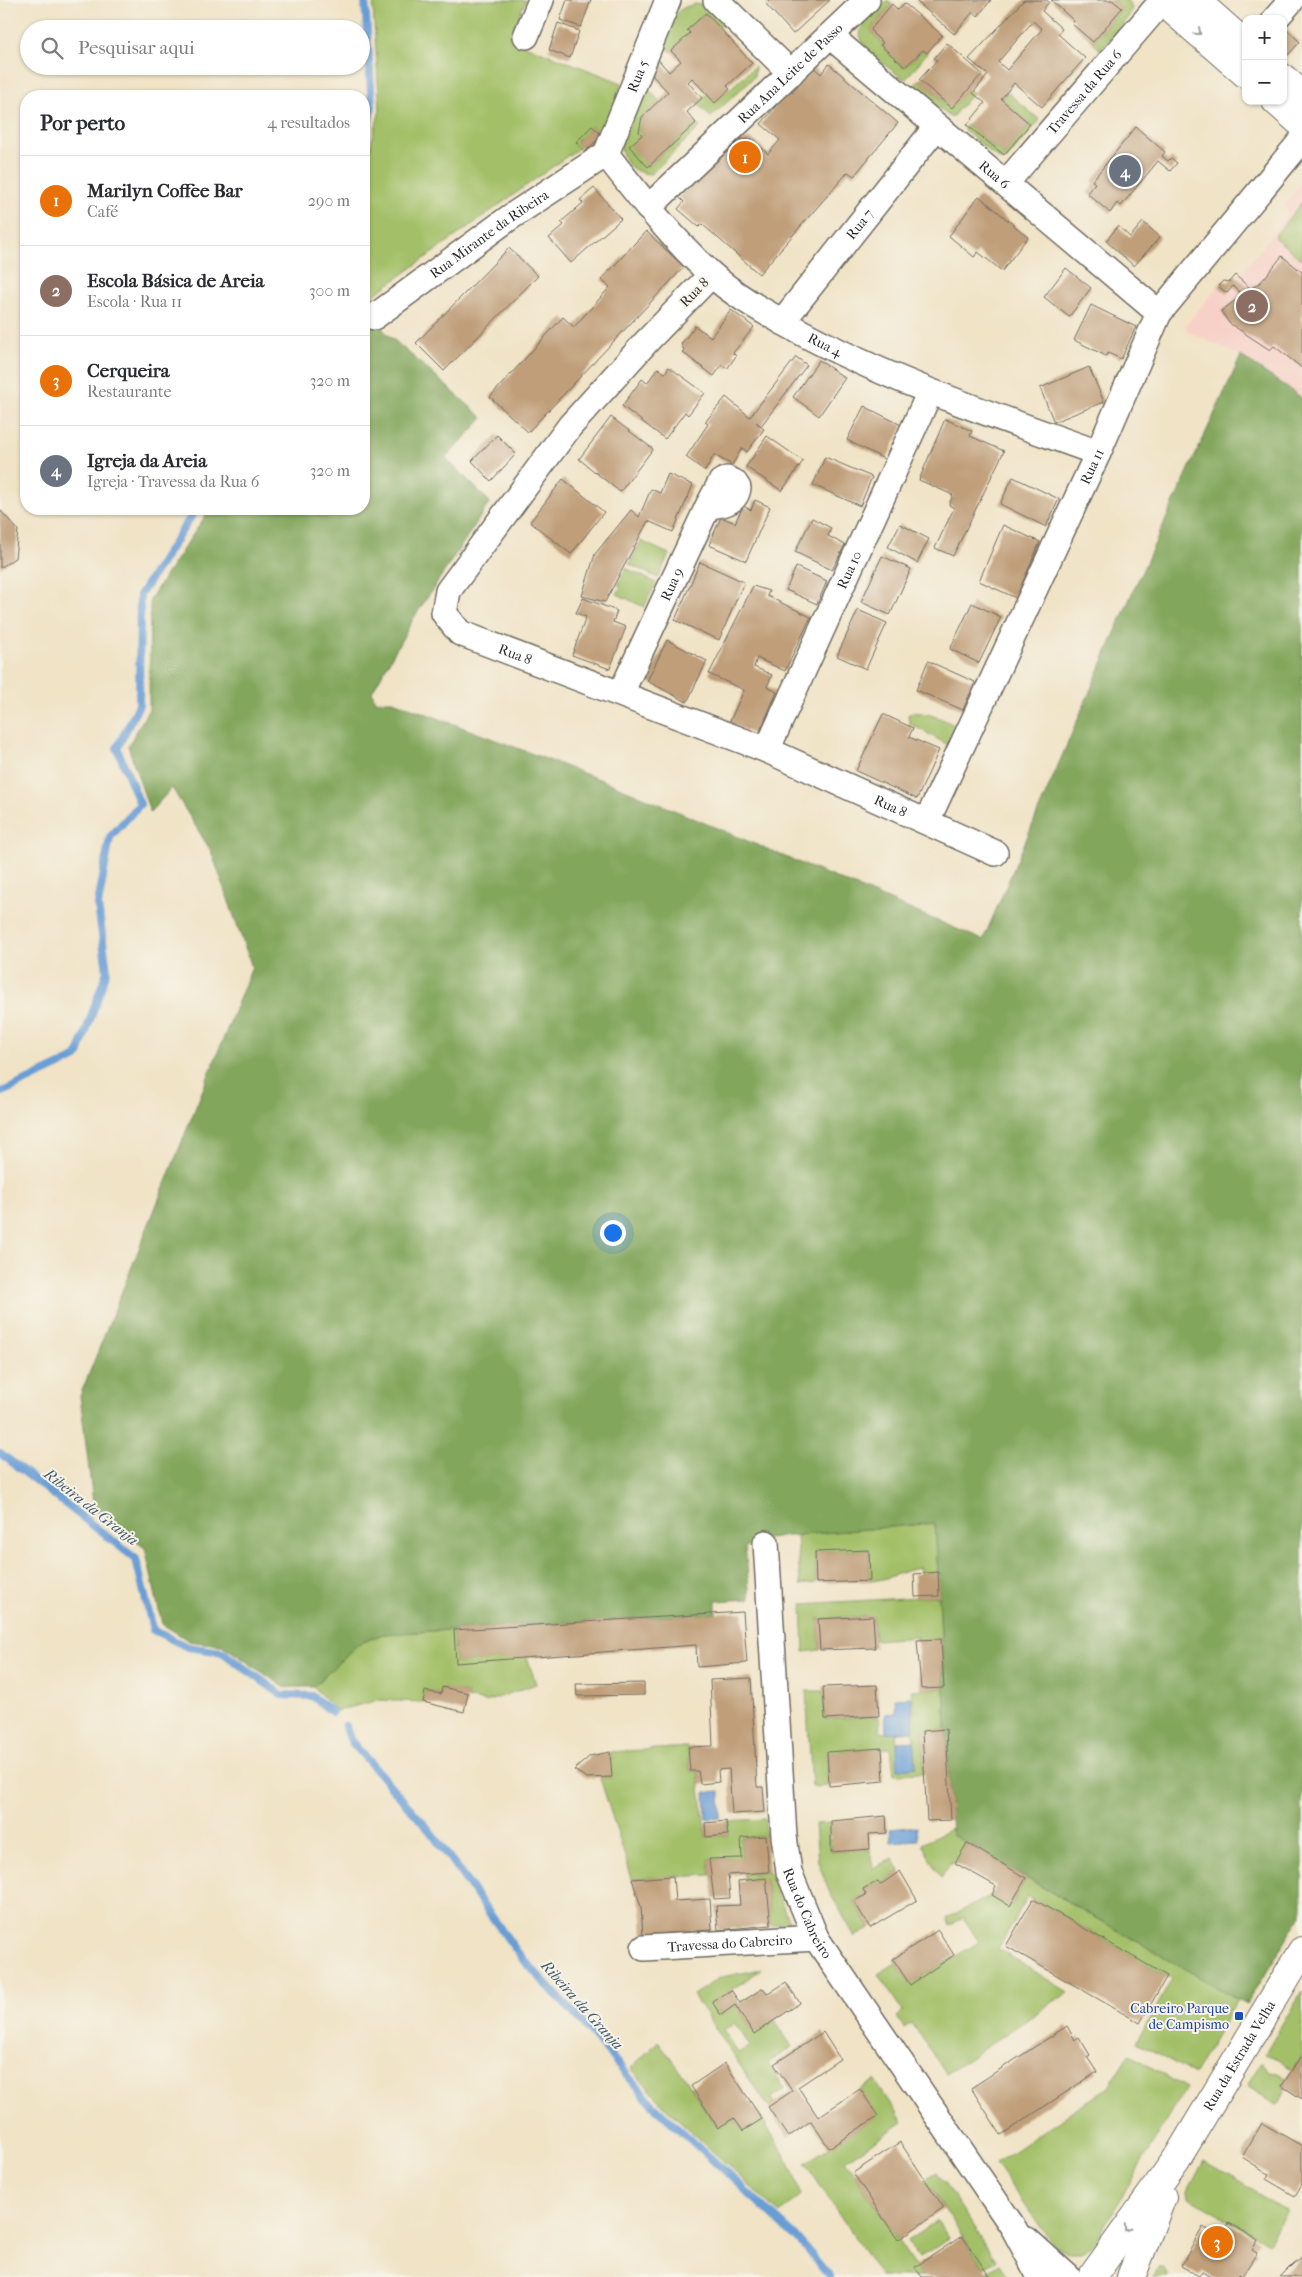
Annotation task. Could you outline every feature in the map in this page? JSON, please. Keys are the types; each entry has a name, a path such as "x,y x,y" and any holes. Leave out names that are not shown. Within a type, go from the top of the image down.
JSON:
{"street":[{"path":"526,36 540,0"},
{"name":"Rua 5","path":"606,154 668,0"},
{"path":"716,0 791,73"},
{"name":"Rua Ana Leite de Passo","path":"648,208 867,0"},
{"path":"1161,0 1242,57"},
{"name":"Travessa da Rua 6","path":"1006,183 1161,0"},
{"path":"1194,0 1242,57"},
{"path":"1279,15 1292,0"},
{"name":"Rua 6","path":"830,36 1159,313"},
{"path":"1287,82 1302,95"},
{"path":"1281,105 1302,124"},
{"name":"Rua 7","path":"782,322 937,126"},
{"name":"Rua 11","path":"927,821 1098,453 1159,313 1302,140"},
{"name":"Rua 4","path":"606,154 648,208 711,275 749,302 835,350 930,392 1098,453"},
{"name":"Rua Mirante da Ribeira","path":"374,317 509,218 606,154"},
{"name":"Rua 8","path":"711,275 648,340 570,426 448,591 444,613 460,633 767,750 995,853"},
{"name":"Rua 10","path":"767,750 930,392"},
{"name":"Rua 9","path":"621,693 708,506 721,482 726,479"},
{"name":"Rua do Cabreiro","path":"766,1543 784,1836 788,1872 816,1938 1013,2227"},
{"name":"Travessa do Cabreiro","path":"644,1948 816,1938"},
{"name":"Rua da Estrada Velha","path":"1092,2277 1176,2160 1302,1951"},
{"name":"Rua da Estrada Velha","path":"1131,2277 1176,2160"},
{"path":"1013,2227 1040,2277"},
{"path":"1013,2227 1068,2277"}],"shaded area":[{"path":"1302,181 1302,398 1264,370 1241,356 1187,331 1185,326 1223,281 1229,282 1235,275 1238,278 1287,215 1285,204"}],"green space":[{"path":"375,0 526,0 509,39 622,83 602,135 592,126 576,142 580,147 370,298 370,148 380,110 373,7"},
{"path":"888,0 892,4 871,29 873,34 883,43 881,46 905,67 923,50 927,53 905,80 869,51 863,43 860,34 862,25 870,15"},
{"path":"1112,0 1127,0 1132,8 1129,16 1100,50 1093,42 1122,9"},
{"path":"697,4 707,6 723,24 719,27 705,13 687,30 690,33 671,51 661,46 669,24 677,13 688,6"},
{"path":"755,66 754,77 711,117 697,103 707,94 715,102"},
{"path":"919,80 951,108 968,89 973,93 951,118 913,87"},
{"path":"645,85 659,101 642,117 639,132 642,135 630,146 648,167 696,123 700,127 651,174 639,172 630,166 623,157 620,144"},
{"path":"1007,92 1040,120 1007,159 1000,160 963,129 967,125 1004,155 1030,124 1001,99"},
{"path":"1302,202 1302,260 1274,237"},
{"path":"370,311 385,332 483,418 446,458 490,502 415,616 372,692 375,701 393,701 612,784 983,940 1133,591 1241,356 1302,398 1302,1915 1246,2004 952,1835 935,1523 755,1539 745,1548 750,1599 716,1601 716,1614 383,1634 358,1644 313,1687 284,1687 222,1645 189,1641 162,1624 145,1548 94,1511 80,1396 252,967 211,851 172,788 150,812 128,746 149,709 150,599 206,515 370,515"},
{"path":"641,541 669,554 658,578 629,564"},
{"path":"626,568 656,583 644,607 617,594 621,586 618,585"},
{"path":"912,712 936,716 957,727 948,745 909,723 908,715"},
{"path":"935,1523 938,1572 920,1574 920,1568 870,1581 869,1550 815,1552 816,1583 800,1585 797,1535"},
{"path":"939,1596 941,1639 917,1640 916,1637 875,1640 873,1616 818,1619 820,1650 804,1652 802,1604"},
{"path":"453,1630 456,1663 527,1657 536,1684 486,1702 467,1698 468,1693 442,1688 441,1694 425,1691 423,1702 378,1700 337,1711 313,1687 358,1644 383,1634"},
{"path":"944,1688 946,1729 922,1731 924,1773 894,1774 891,1748 827,1752 829,1786 812,1787 806,1691 823,1691 825,1719 879,1716 880,1733 896,1732 899,1769 916,1767 911,1690"},
{"path":"688,1747 690,1771 698,1771 706,1837 728,1835 726,1821 765,1819 766,1836 741,1838 742,1858 709,1859 711,1875 632,1879 600,1778 611,1777 610,1752"},
{"path":"832,1823 833,1836 829,1836 831,1852 870,1849 873,1869 893,1858 900,1871 880,1885 877,1881 863,1889 866,1895 854,1901 870,1928 855,1937 829,1891 818,1862 815,1824"},
{"path":"951,1829 952,1835 967,1843 955,1863 952,1861 941,1878 922,1844"},
{"path":"769,1872 790,1924 771,1925 766,1879 744,1880 744,1874"},
{"path":"1026,1878 1238,1999 1194,2074 1137,2042 1172,1979 1028,1896 998,1949 1068,1992 946,2074 912,2023 904,2028 897,2017 903,2012 878,1974 896,1963 910,1984 979,1942 963,1917 950,1926 947,1918 992,1895 1011,1906"},
{"path":"762,1969 712,2003 721,2015 735,2005 754,2033 775,2020 792,2047 768,2063 785,2089 771,2098 774,2103 768,2107 693,1995 721,1977","holes":["735,2023 750,2046 738,2053 723,2030"]},
{"path":"1302,1991 1302,2058 1300,2057 1292,2070 1279,2059 1265,2054"},
{"path":"658,2041 680,2070 718,2128 734,2118 743,2131 762,2119 790,2164 800,2195 780,2214 664,2106 631,2068"},
{"path":"1129,2054 1186,2088 1094,2243 1082,2252 1068,2252 1053,2244 995,2164 1110,2086"},
{"path":"1261,2062 1270,2072 1279,2073 1287,2078 1282,2086 1286,2089 1277,2105 1247,2086"},
{"path":"874,2080 903,2122 845,2161 922,2277 881,2277 805,2163 877,2116 860,2089"},
{"path":"1204,2161 1287,2210 1268,2243 1189,2197 1188,2191"},
{"path":"937,2172 996,2260 984,2268 925,2179"},
{"path":"937,2221 949,2238 919,2258 907,2241"},
{"path":"999,2264 1008,2277 990,2277 987,2272"},
{"path":"1160,2266 1165,2269 1169,2277 1154,2277"}],"water":[{"path":"912,1697 914,1731 886,1733 885,1714 896,1713 895,1698"},
{"path":"914,1741 916,1767 898,1769 897,1742"},
{"path":"720,1791 721,1818 706,1819 705,1792"},
{"path":"917,1826 918,1840 891,1842 890,1829"}],"building":[{"path":"567,0 591,0 581,27 560,20"},
{"path":"770,0 830,0 793,34 766,4"},
{"path":"915,0 991,0 978,16 973,12 954,34"},
{"path":"1024,0 1046,0 1049,2 1042,11 1062,29 1058,34 1085,58 1042,107 1014,83 1001,99 1030,124 1004,155 967,125 985,103 973,93 988,75 969,59","holes":["1033,21 1042,29 1007,70 998,62"]},
{"path":"1051,0 1112,0 1122,8 1093,42 1072,24 1074,21"},
{"path":"904,3 942,35 927,53 923,50 905,67 880,45 883,43 873,34 871,29 892,4 898,10"},
{"path":"706,13 752,63 727,86 730,89 715,103 692,78 688,82 702,98 687,112 696,123 648,167 629,146 642,135 639,132 642,117 668,92 650,73 656,57 669,72 681,61 671,51 690,33 687,30"},
{"path":"558,23 579,31 570,58 549,50"},
{"path":"1287,30 1300,42 1287,56"},
{"path":"947,43 982,74 952,108 919,80 937,60 934,58"},
{"path":"829,64 898,123 854,176 848,172 759,274 702,224 699,227 678,209 684,202 679,197 706,167 708,169 736,139 752,139 768,154 780,140 761,124 789,90 792,92 813,67 821,74"},
{"path":"592,126 602,135 585,152 576,142"},
{"path":"1136,127 1165,152 1162,156 1168,161 1171,158 1177,163 1170,171 1158,161 1121,206 1117,203 1110,213 1087,193 1095,183 1092,181"},
{"path":"594,188 621,219 571,263 549,238 564,225 561,222 583,203 580,200"},
{"path":"979,196 1028,237 1002,271 978,252 974,257 949,236"},
{"path":"1143,222 1160,237 1134,266 1106,241 1118,226 1130,237"},
{"path":"646,231 684,267 528,432 490,397 563,317 574,327 610,287 601,280"},
{"path":"509,248 538,276 444,371 416,343"},
{"path":"1282,256 1302,272 1302,368 1274,346 1270,350 1229,323 1221,311 1243,295 1233,286 1227,293 1218,286 1223,281 1229,282 1235,275 1251,289 1262,281"},
{"path":"1066,268 1091,288 1069,317 1044,297"},
{"path":"1091,305 1136,327 1121,359 1108,353 1106,356 1074,340"},
{"path":"731,310 754,327 733,353 736,356 727,369 722,365 714,376 682,352 684,350 681,344 695,326 711,337"},
{"path":"796,357 807,365 761,426 756,422 764,429 747,452 742,448 732,465 714,455 705,471 686,457 708,424 705,422 726,397 750,417"},
{"path":"819,360 845,378 819,416 793,397"},
{"path":"669,367 705,393 688,415 685,412 665,439 622,406 642,379 647,383 658,368 665,373"},
{"path":"1089,367 1104,402 1054,422 1040,388"},
{"path":"864,406 903,426 886,460 847,440"},
{"path":"611,417 653,449 620,492 579,459"},
{"path":"945,419 972,431 970,436 1004,451 953,556 935,548 954,508 949,505 953,495 919,480"},
{"path":"497,435 516,454 491,481 472,461"},
{"path":"767,436 803,461 782,491 746,467"},
{"path":"825,457 872,477 860,506 813,485"},
{"path":"668,474 693,485 673,532 648,521 605,602 582,596 595,554 631,510 639,517 651,489 660,493"},
{"path":"1013,477 1059,499 1046,527 1000,504"},
{"path":"563,479 604,512 571,554 530,522"},
{"path":"755,500 770,507 746,561 709,545 721,517 735,523 743,506 751,510"},
{"path":"0,510 18,530 15,558 0,568"},
{"path":"812,518 831,528 828,536 845,545 832,570 795,552"},
{"path":"900,524 929,539 917,563 888,547"},
{"path":"1003,525 1040,542 1016,598 979,581"},
{"path":"882,556 911,569 890,615 861,602"},
{"path":"700,562 744,582 719,640 675,620"},
{"path":"796,567 827,581 817,604 786,590"},
{"path":"753,586 769,591 767,596 811,617 785,671 757,658 754,667 772,675 767,687 777,692 758,736 729,723 744,690 709,674"},
{"path":"583,598 617,611 613,622 626,627 610,669 572,655 586,617 576,613"},
{"path":"972,603 1001,617 979,663 950,649"},
{"path":"858,610 887,623 866,669 837,656"},
{"path":"667,640 707,661 687,702 647,681"},
{"path":"928,661 975,682 963,710 916,690"},
{"path":"883,714 913,728 909,737 939,750 917,799 856,771"},
{"path":"869,1550 870,1581 816,1583 815,1552"},
{"path":"938,1572 939,1596 915,1597 914,1574"},
{"path":"743,1612 747,1663 697,1667 696,1645 456,1663 454,1630"},
{"path":"873,1616 875,1648 820,1650 818,1619"},
{"path":"941,1639 944,1688 921,1689 917,1640"},
{"path":"751,1678 757,1787 763,1787 765,1812 732,1814 729,1769 718,1770 719,1782 700,1784 698,1771 690,1771 688,1747 713,1746 710,1680"},
{"path":"644,1683 644,1695 577,1696 576,1684"},
{"path":"877,1685 879,1716 825,1719 823,1687"},
{"path":"442,1687 468,1693 464,1712 423,1702 425,1691 441,1694"},
{"path":"946,1729 951,1820 927,1821 922,1731"},
{"path":"882,1748 884,1781 829,1786 827,1752"},
{"path":"610,1752 612,1777 587,1778 574,1770 590,1756"},
{"path":"886,1816 887,1833 869,1834 870,1849 831,1852 831,1821"},
{"path":"726,1821 728,1835 706,1837 705,1823"},
{"path":"766,1836 769,1872 728,1875 730,1898 714,1899 709,1859 742,1858 741,1838"},
{"path":"967,1843 1026,1878 1010,1906 992,1895 996,1886 955,1863"},
{"path":"900,1871 917,1900 870,1928 854,1901 866,1895 863,1889 878,1881 880,1885"},
{"path":"673,1876 675,1901 710,1899 712,1930 643,1935 641,1907 632,1879"},
{"path":"766,1878 771,1925 718,1930 716,1906 740,1905 738,1881"},
{"path":"1033,1899 1167,1976 1140,2023 1006,1946"},
{"path":"938,1930 954,1955 910,1985 893,1959"},
{"path":"786,1982 800,2003 754,2034 735,2005 721,2015 712,2002 731,1990 740,2003 763,1988 768,1994"},
{"path":"1067,2026 1075,2040 1079,2037 1090,2055 1087,2057 1097,2072 1001,2135 971,2088"},
{"path":"823,2032 840,2059 798,2087 818,2117 860,2089 878,2116 829,2148 811,2121 788,2137 768,2107 792,2091 774,2064"},
{"path":"1300,2057 1302,2058 1302,2099 1282,2086"},
{"path":"725,2063 762,2119 743,2131 734,2118 718,2128 691,2086"},
{"path":"1262,2123 1302,2146 1302,2184 1295,2196 1266,2179 1269,2174 1242,2157"},
{"path":"900,2142 944,2208 898,2240 853,2173"},
{"path":"1229,2223 1258,2240 1252,2250 1257,2253 1242,2276 1239,2274 1237,2277 1211,2277 1202,2272 1199,2276 1181,2266 1203,2227 1215,2234 1219,2229 1224,2232"},
{"path":"962,2236 990,2277 922,2277 915,2267"},
{"path":"1302,2257 1302,2277 1280,2277 1293,2264"}],"waterway":[{"name":"Ribeira da Granja","path":"365,0 366,20"},
{"name":"Ribeira da Granja","path":"370,75 372,106 370,114"},
{"name":"Ribeira da Granja","path":"0,1093 77,1057 107,971 98,905 110,837 140,804 117,748 139,705 140,595 192,515"},
{"name":"Ribeira da Granja","path":"0,1453 136,1559 153,1630 187,1647 222,1652 282,1695 312,1696 332,1712"},
{"name":"Ribeira da Granja","path":"345,1726 351,1741 430,1831 521,1957 587,2028 652,2104 796,2237 830,2277"}],"place":[{"name":"Marilyn Coffee Bar","path":"745,157"},
{"name":"Igreja da Areia","path":"1125,171"},
{"name":"Escola Básica de Areia","path":"1252,306"},
{"name":"Cabreiro Parque de Campismo","path":"1239,2016"},
{"name":"Cerqueira","path":"1217,2242"}]}
